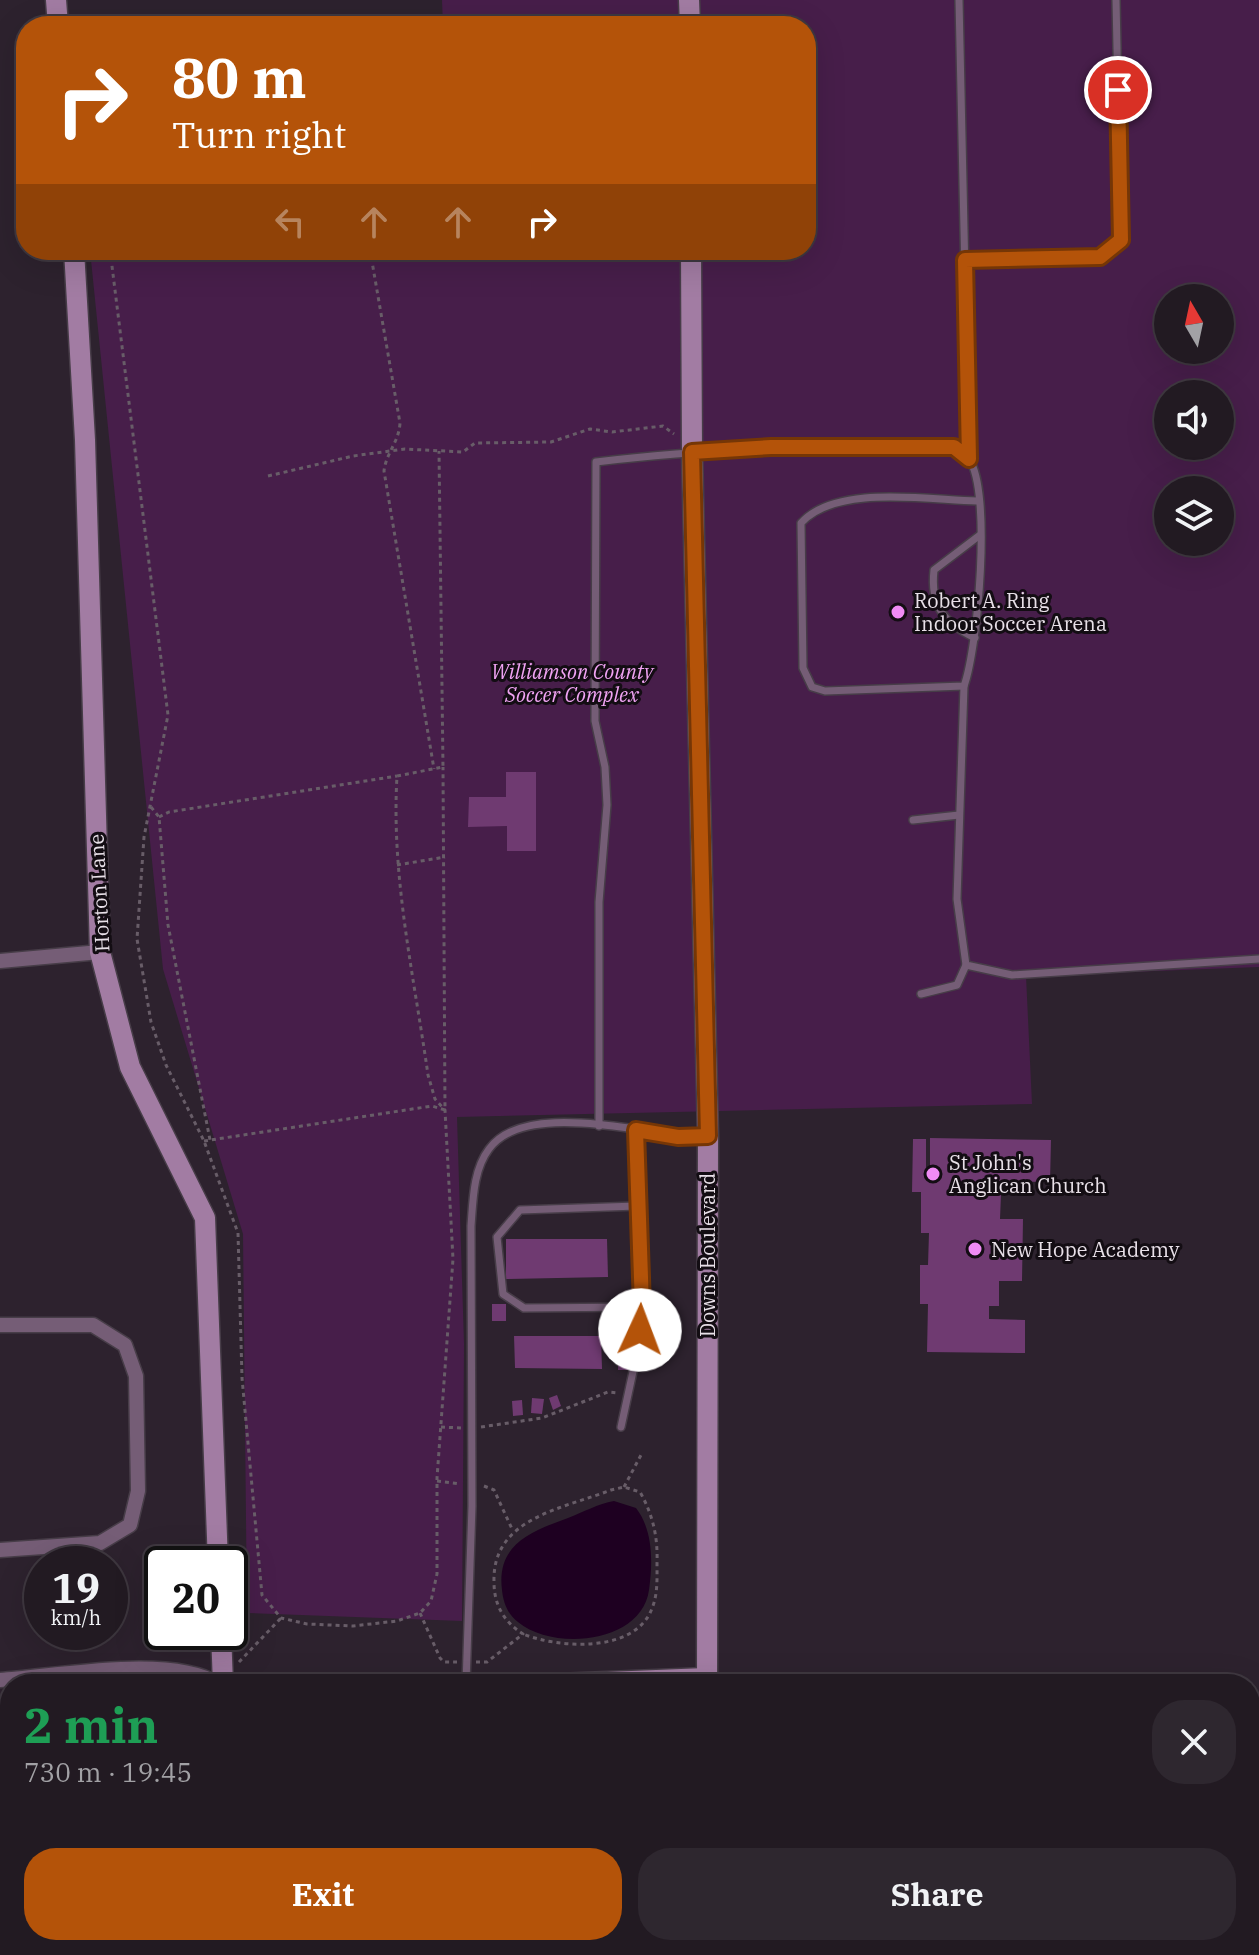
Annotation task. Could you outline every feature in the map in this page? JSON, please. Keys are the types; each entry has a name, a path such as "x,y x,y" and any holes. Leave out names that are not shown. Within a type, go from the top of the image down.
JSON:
{"street":[{"name":"Horton Lane","path":"75,260 85,440 100,952 130,1067 205,1218 217,1546"},
{"name":"Downs Boulevard","path":"691,260 692,452 708,1136 706,1674"},
{"path":"0,961 100,952"},
{"path":"0,1325 93,1325 125,1345 136,1376 138,1491 130,1525 100,1543 0,1550"},
{"path":"220,1674 221,1650"},
{"path":"76,1674 165,1667 203,1674"}],"lane":[{"path":"921,994 957,985 966,965 957,899 964,686 973,660 982,562 977,501 969,459 959,0"},
{"path":"965,260 1100,257 1121,240 1116,0"},
{"path":"599,1126 599,902 607,805 605,767 595,721 596,462 771,447 954,447 969,459"},
{"path":"964,686 825,691 812,687 803,668 801,523 811,512 830,503 857,498 977,501"},
{"path":"975,638 952,627 937,610 932,588 934,570 980,535"},
{"path":"913,820 959,815"},
{"path":"966,965 1012,975 1259,959"},
{"path":"466,1674 472,1506 471,1226 475,1183 488,1149 503,1137 529,1124 599,1126 678,1137 708,1136"},
{"path":"621,1427 637,1353 642,1307 636,1130"},
{"path":"637,1206 520,1210 497,1237 497,1253 503,1294 524,1308 642,1307"}],"path":[{"path":"111,260 168,715 138,895 137,939 144,994 166,1065 204,1141 238,1233 242,1378 257,1568 262,1595 281,1618 307,1624 353,1626 397,1621 420,1613 431,1601 437,1574 437,1478 453,1259 445,1110 439,451"},
{"path":"372,260 400,423 400,437 384,471 434,769"},
{"path":"268,476 391,451 463,452 475,443 551,442 590,429 612,432 663,426 674,434"},
{"path":"159,817 169,812 443,767"},
{"path":"397,776 397,865 428,1075 435,1099 445,1110"},
{"path":"151,807 159,817 168,925 210,1140"},
{"path":"397,865 445,857"},
{"path":"204,1141 432,1106 445,1110"},
{"path":"477,1427 542,1418 608,1392 623,1393"},
{"path":"441,1427 463,1428"},
{"path":"624,1487 641,1455"},
{"path":"624,1487 640,1492 656,1531 656,1595 649,1616 632,1631 608,1642 556,1642 523,1634 501,1613 494,1593 493,1566 498,1547 511,1532 527,1523 624,1487"},
{"path":"420,1613 434,1650 444,1662 487,1662 523,1634"},
{"path":"238,1662 281,1618"}],"green space":[{"name":"Williamson County Soccer Complex","path":"442,0 1259,0 1259,967 1026,976 1032,1104 457,1117 464,1344 462,1621 248,1613 243,1234 163,969 91,260 816,260 816,16 443,16"}],"shaded area":[{"path":"614,1501 636,1508 649,1536 650,1579 643,1608 631,1622 594,1637 553,1637 518,1622 507,1608 502,1590 502,1574 511,1550 542,1528"}],"building":[{"path":"506,772 536,772 536,851 507,851 507,826 468,827 469,797 506,797"},
{"name":"New Hope Academy","path":"930,1138 1051,1140 1050,1182 991,1181 991,1193 1001,1194 1000,1219 1023,1219 1022,1281 999,1281 999,1306 989,1306 989,1319 1025,1320 1025,1353 927,1352 928,1304 920,1304 920,1265 928,1265 929,1233 921,1233 921,1192 912,1192 913,1139 926,1139 926,1167 930,1167"},
{"path":"506,1239 607,1239 608,1277 506,1279"},
{"path":"492,1304 506,1304 506,1321 492,1321"},
{"path":"514,1336 601,1336 602,1369 515,1368"},
{"path":"619,1341 630,1341 630,1370 618,1370"},
{"path":"557,1395 561,1406 553,1410 549,1398"},
{"path":"532,1398 544,1399 542,1414 531,1413"},
{"path":"522,1400 523,1415 513,1416 512,1401"}],"place":[{"name":"Robert A. Ring Indoor Soccer Arena","path":"898,612"},
{"name":"St John's Anglican Church","path":"933,1174"},
{"name":"New Hope Academy","path":"975,1249"}],"route":[{"path":"640,1330 642,1307 636,1130 678,1137 708,1136 692,452 771,447 954,447 969,459 965,260 1100,257 1121,240 1118,90"}]}
